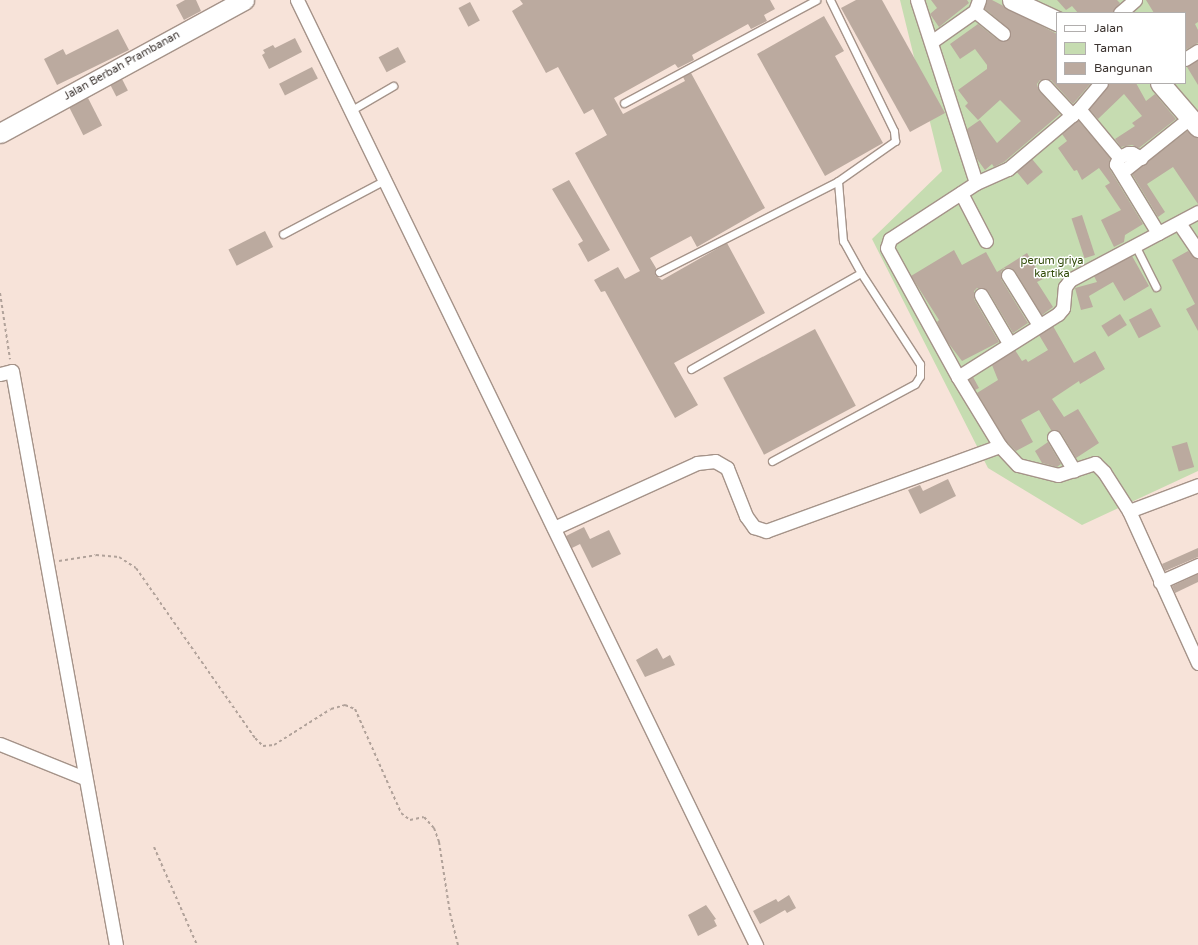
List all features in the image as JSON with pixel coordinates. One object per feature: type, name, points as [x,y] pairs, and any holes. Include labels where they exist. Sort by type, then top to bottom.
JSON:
[{"type":"street","name":"Jalan Berbah Prambanan","points":[[0,133],[244,0]]},
{"type":"street","points":[[297,0],[383,182],[554,528],[756,945]]},
{"type":"street","points":[[917,0],[976,183]]},
{"type":"street","points":[[1012,0],[1056,21]]},
{"type":"street","points":[[1121,12],[1135,0]]},
{"type":"street","points":[[931,42],[977,6],[1003,34]]},
{"type":"street","points":[[1186,58],[1198,51]]},
{"type":"street","points":[[1100,84],[1075,112],[1008,169],[976,183],[904,229],[886,243],[888,252],[958,377],[1000,446],[1018,465],[1058,475],[1091,464],[1098,465],[1129,511],[1198,663]]},
{"type":"street","points":[[1122,172],[1141,158],[1154,144],[1194,122],[1161,84]]},
{"type":"street","points":[[1044,86],[1075,112],[1119,157]]},
{"type":"street","points":[[1141,158],[1132,153],[1119,157],[1116,164],[1158,233]]},
{"type":"street","points":[[961,194],[986,241]]},
{"type":"street","points":[[958,377],[1058,314],[1063,308],[1066,287],[1070,280],[1198,212]]},
{"type":"street","points":[[1179,223],[1198,251]]},
{"type":"street","points":[[1008,276],[1039,325]]},
{"type":"street","points":[[981,295],[1010,343]]},
{"type":"street","points":[[6,373],[47,564],[84,778],[116,945]]},
{"type":"street","points":[[1054,437],[1074,470]]},
{"type":"street","points":[[554,528],[697,463],[715,461],[727,468],[746,516],[754,527],[766,531],[1000,446]]},
{"type":"street","points":[[1129,511],[1198,485]]},
{"type":"street","points":[[1160,582],[1198,565]]},
{"type":"street","points":[[0,744],[84,778]]},
{"type":"lane","points":[[624,103],[816,0]]},
{"type":"lane","points":[[659,272],[838,181],[891,145],[896,136],[830,0]]},
{"type":"lane","points":[[350,111],[393,86]]},
{"type":"lane","points":[[772,461],[915,384],[920,376],[920,364],[860,273],[843,241],[838,181]]},
{"type":"lane","points":[[283,234],[383,182]]},
{"type":"lane","points":[[1135,245],[1156,287]]},
{"type":"lane","points":[[692,370],[860,273]]},
{"type":"path","points":[[0,293],[6,373]]},
{"type":"path","points":[[47,564],[96,554],[119,557],[136,568],[254,738],[263,746],[274,746],[331,709],[346,705],[355,709],[401,813],[410,820],[424,817],[434,828],[439,842],[450,913],[458,945]]},
{"type":"path","points":[[154,847],[197,945]]},
{"type":"green space","name":"perum griya kartika","points":[[900,0],[1198,0],[1198,471],[1082,525],[988,468],[872,239],[942,171]]},
{"type":"building","points":[[185,0],[196,0],[201,11],[184,20],[176,5]]},
{"type":"building","points":[[520,0],[770,0],[775,9],[764,15],[767,21],[751,29],[748,24],[692,55],[694,60],[678,68],[675,64],[614,98],[623,114],[685,81],[683,77],[691,73],[765,208],[697,247],[691,236],[650,258],[656,268],[655,275],[662,280],[727,243],[765,313],[674,363],[698,405],[675,418],[605,291],[601,292],[594,280],[618,267],[625,279],[640,271],[575,153],[607,135],[593,109],[584,114],[558,67],[546,73],[512,11],[523,4]]},
{"type":"building","points":[[856,0],[882,0],[945,113],[910,132],[841,8]]},
{"type":"building","points":[[931,0],[967,0],[969,3],[939,27],[930,14],[937,8]]},
{"type":"building","points":[[987,0],[992,0],[1056,33],[1056,84],[1090,84],[1073,104],[1051,80],[1040,80],[1037,84],[1039,91],[1060,114],[1004,162],[994,167],[992,164],[985,170],[977,159],[967,129],[980,120],[997,143],[1021,121],[1000,100],[978,120],[965,106],[968,103],[958,90],[987,69],[987,65],[975,49],[960,59],[950,44],[978,24],[998,40],[1009,39],[1011,35],[1008,28],[984,8]]},
{"type":"building","points":[[1057,0],[1117,0],[1120,3],[1113,12],[1077,12],[1072,6],[1066,10]]},
{"type":"building","points":[[1146,0],[1198,0],[1198,22],[1195,24],[1198,30],[1198,43],[1186,49],[1186,12],[1153,12]]},
{"type":"building","points":[[470,2],[480,21],[468,27],[459,8]]},
{"type":"building","points":[[824,16],[844,51],[835,56],[883,143],[825,176],[757,54]]},
{"type":"building","points":[[118,29],[129,50],[57,85],[44,59],[63,49],[66,55]]},
{"type":"building","points":[[295,38],[302,52],[269,69],[262,55],[265,53],[263,50],[273,45],[275,48]]},
{"type":"building","points":[[398,47],[406,62],[387,72],[379,57]]},
{"type":"building","points":[[1198,60],[1198,85],[1187,67]]},
{"type":"building","points":[[312,67],[318,79],[285,95],[279,84]]},
{"type":"building","points":[[122,79],[128,91],[116,96],[110,85]]},
{"type":"building","points":[[1108,84],[1137,84],[1146,101],[1155,94],[1176,119],[1139,148],[1132,145],[1121,147],[1115,139],[1135,126],[1132,123],[1142,116],[1124,94],[1098,119],[1089,109]]},
{"type":"building","points":[[88,98],[102,126],[83,135],[69,108]]},
{"type":"building","points":[[1078,120],[1110,158],[1109,168],[1143,224],[1125,235],[1124,242],[1114,247],[1101,220],[1121,210],[1105,186],[1110,183],[1099,168],[1082,180],[1077,170],[1074,171],[1058,148],[1067,141],[1062,134]]},
{"type":"building","points":[[1187,131],[1198,138],[1198,204],[1173,167],[1147,184],[1165,212],[1158,217],[1132,174]]},
{"type":"building","points":[[1032,159],[1043,172],[1028,185],[1017,172]]},
{"type":"building","points":[[569,180],[610,250],[588,262],[578,244],[583,241],[552,189]]},
{"type":"building","points":[[1082,215],[1095,255],[1085,258],[1072,218]]},
{"type":"building","points":[[265,231],[273,247],[237,266],[228,250]]},
{"type":"building","points":[[954,250],[962,265],[986,252],[997,272],[1027,253],[1043,279],[1037,282],[1053,307],[1042,315],[1015,271],[1011,268],[1004,268],[1001,272],[1001,279],[1028,323],[1013,333],[988,291],[977,288],[974,291],[974,299],[999,342],[962,361],[946,340],[937,322],[939,320],[911,276]]},
{"type":"building","points":[[1188,251],[1198,259],[1198,331],[1186,309],[1195,304],[1172,260]]},
{"type":"building","points":[[1132,256],[1149,286],[1124,301],[1113,282],[1089,296],[1093,307],[1081,310],[1075,288],[1097,282],[1094,276]]},
{"type":"building","points":[[1151,308],[1161,327],[1139,338],[1129,320]]},
{"type":"building","points":[[1120,314],[1127,325],[1108,337],[1101,326]]},
{"type":"building","points":[[1053,326],[1074,363],[1095,351],[1105,369],[1080,384],[1079,381],[1052,399],[1064,417],[1078,409],[1099,443],[1076,458],[1061,433],[1051,430],[1039,410],[1021,420],[1033,442],[1016,451],[1006,441],[977,393],[998,380],[992,365],[1015,350],[1022,361],[1026,359],[1028,362],[1048,350],[1039,335]]},
{"type":"building","points":[[815,329],[856,406],[764,455],[723,378]]},
{"type":"building","points":[[973,377],[979,388],[975,390],[969,380]]},
{"type":"building","points":[[1048,442],[1061,464],[1057,467],[1042,463],[1035,451]]},
{"type":"building","points":[[1187,442],[1194,467],[1179,471],[1172,446]]},
{"type":"building","points":[[948,479],[956,496],[920,514],[908,490],[920,485],[923,491]]},
{"type":"building","points":[[584,527],[590,539],[609,530],[621,554],[592,568],[580,544],[572,548],[566,536]]},
{"type":"building","points":[[1198,548],[1198,557],[1165,571],[1162,564]]},
{"type":"building","points":[[1198,574],[1198,582],[1175,593],[1172,586]]},
{"type":"building","points":[[657,648],[663,659],[670,655],[675,665],[645,677],[636,660]]},
{"type":"building","points":[[789,895],[796,908],[787,913],[785,910],[760,924],[753,911],[776,899],[778,902]]},
{"type":"building","points":[[706,905],[716,919],[714,920],[717,926],[698,936],[688,915]]}]
